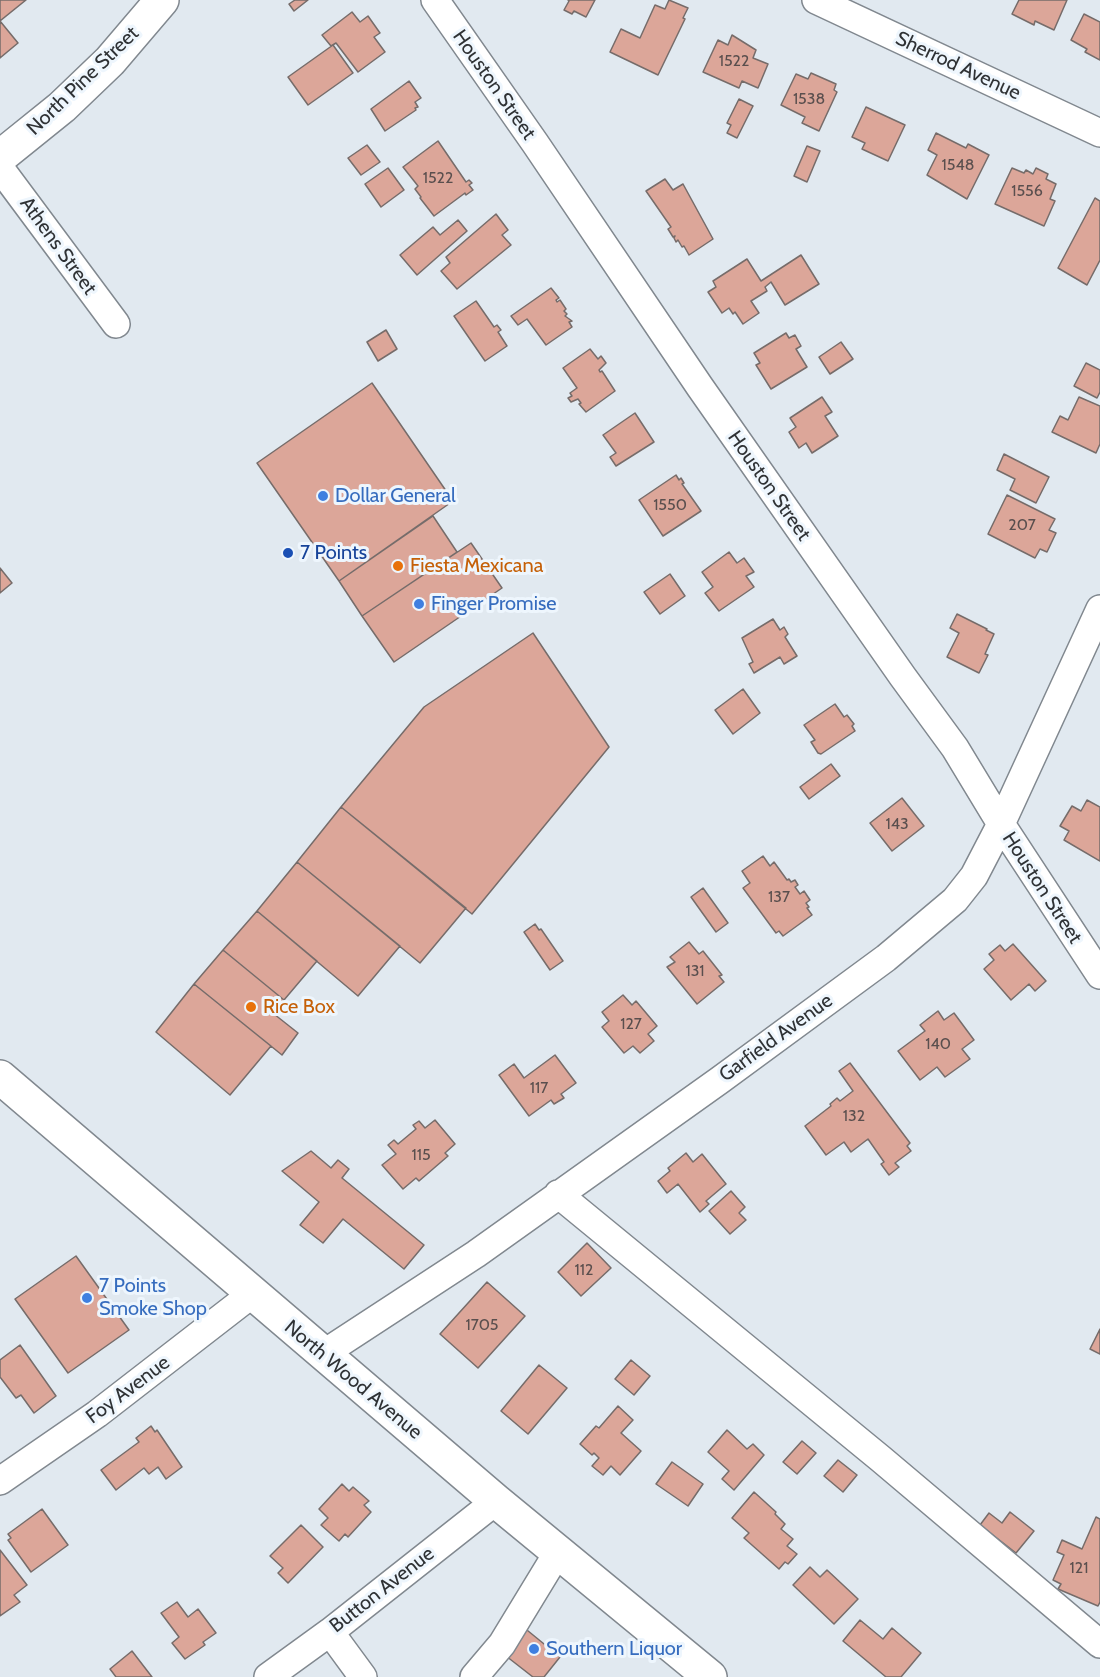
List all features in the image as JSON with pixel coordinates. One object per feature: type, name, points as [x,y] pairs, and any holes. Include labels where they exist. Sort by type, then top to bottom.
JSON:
[{"type":"main road","name":"North Pine Street","points":[[0,157],[62,107],[110,61],[162,0]]},
{"type":"main road","name":"North Wood Avenue","points":[[0,1077],[495,1501],[710,1677]]},
{"type":"street","name":"Houston Street","points":[[435,0],[535,143],[699,387],[903,677],[956,748],[1001,824],[1100,975]]},
{"type":"street","name":"Sherrod Avenue","points":[[816,0],[1100,133]]},
{"type":"street","name":"Athens Street","points":[[0,168],[116,324]]},
{"type":"street","name":"Garfield Avenue","points":[[323,1354],[476,1254],[720,1080],[886,958],[955,900],[974,876],[1001,824],[1100,609]]},
{"type":"street","points":[[558,1194],[881,1459],[1100,1644]]},
{"type":"street","name":"Foy Avenue","points":[[0,1481],[97,1414],[252,1294]]},
{"type":"street","name":"Button Avenue","points":[[268,1677],[330,1632],[495,1501]]},
{"type":"street","points":[[474,1677],[502,1644],[558,1552]]},
{"type":"street","points":[[330,1632],[363,1677]]},
{"type":"building","points":[[0,0],[26,0],[0,21]]},
{"type":"building","points":[[295,0],[308,0],[294,11],[289,4]]},
{"type":"building","points":[[568,0],[595,0],[586,17],[574,11],[572,14],[564,10]]},
{"type":"building","points":[[669,0],[688,8],[658,75],[610,52],[621,29],[640,38],[655,5],[665,9]]},
{"type":"building","points":[[1019,0],[1067,0],[1054,30],[1035,21],[1034,25],[1012,14]]},
{"type":"building","points":[[352,12],[360,22],[368,16],[380,33],[374,37],[385,52],[358,72],[336,43],[331,46],[322,35]]},
{"type":"building","points":[[1084,14],[1100,22],[1100,60],[1085,52],[1087,49],[1071,40]]},
{"type":"building","points":[[0,21],[18,43],[0,58]]},
{"type":"building","points":[[732,35],[756,50],[753,58],[768,64],[758,88],[742,81],[739,88],[703,72],[718,40],[728,45]]},
{"type":"building","points":[[333,45],[353,73],[308,105],[288,77]]},
{"type":"building","points":[[811,73],[836,84],[834,90],[837,92],[819,131],[802,123],[805,117],[781,105],[796,74],[808,79]]},
{"type":"building","points":[[409,81],[421,98],[415,102],[418,107],[385,131],[371,109]]},
{"type":"building","points":[[739,99],[753,106],[737,138],[727,133],[731,125],[727,123]]},
{"type":"building","points":[[866,107],[905,125],[888,161],[862,149],[865,143],[852,137]]},
{"type":"building","points":[[936,133],[966,148],[968,144],[989,155],[967,199],[927,175],[937,155],[928,150]]},
{"type":"building","points":[[438,141],[466,182],[469,180],[472,183],[469,185],[473,190],[466,195],[465,193],[434,216],[415,189],[418,186],[403,167]]},
{"type":"building","points":[[367,145],[380,162],[361,175],[348,158]]},
{"type":"building","points":[[807,146],[820,151],[807,182],[794,176]]},
{"type":"building","points":[[388,168],[404,190],[381,207],[365,184]]},
{"type":"building","points":[[1012,168],[1024,173],[1026,170],[1033,174],[1036,168],[1048,174],[1046,179],[1056,184],[1050,199],[1055,201],[1044,226],[995,204]]},
{"type":"building","points":[[665,179],[673,190],[683,184],[713,239],[689,255],[678,240],[676,242],[675,236],[673,237],[668,229],[671,227],[646,191]]},
{"type":"building","points":[[1095,198],[1100,201],[1100,260],[1087,285],[1058,268]]},
{"type":"building","points":[[496,214],[508,230],[502,235],[511,245],[457,289],[441,271],[450,263],[446,257]]},
{"type":"building","points":[[458,220],[467,231],[417,275],[400,255],[433,227],[440,235]]},
{"type":"building","points":[[801,255],[819,284],[785,305],[771,282],[765,287],[767,291],[751,301],[759,313],[743,324],[735,312],[733,314],[729,308],[722,313],[708,292],[716,287],[713,281],[747,259],[761,281]]},
{"type":"building","points":[[551,288],[559,298],[557,302],[560,300],[566,309],[565,316],[572,321],[569,322],[572,327],[546,345],[527,319],[518,325],[511,316]]},
{"type":"building","points":[[476,301],[494,327],[497,325],[501,330],[498,332],[507,346],[485,361],[454,316]]},
{"type":"building","points":[[386,330],[397,349],[378,361],[367,342]]},
{"type":"building","points":[[786,333],[789,338],[795,335],[801,346],[796,349],[807,367],[771,389],[756,365],[760,363],[754,353]]},
{"type":"building","points":[[841,342],[853,359],[830,374],[819,357]]},
{"type":"building","points":[[590,349],[598,359],[601,356],[606,363],[599,370],[615,391],[586,412],[578,399],[571,402],[568,398],[572,396],[570,393],[577,388],[563,368]]},
{"type":"building","points":[[1086,363],[1100,370],[1100,392],[1097,398],[1074,386]]},
{"type":"building","points":[[372,383],[453,501],[339,581],[257,463]]},
{"type":"building","points":[[822,397],[832,412],[825,416],[838,436],[812,453],[806,443],[799,448],[789,432],[796,427],[790,418]]},
{"type":"building","points":[[1079,397],[1100,406],[1100,444],[1096,453],[1052,432],[1060,416],[1068,420]]},
{"type":"building","points":[[635,413],[654,442],[616,466],[610,457],[616,453],[603,435]]},
{"type":"building","points":[[1004,454],[1049,477],[1036,503],[1010,490],[1015,479],[997,470]]},
{"type":"building","points":[[676,475],[679,480],[681,478],[684,483],[682,484],[701,511],[663,536],[639,500]]},
{"type":"building","points":[[1007,495],[1055,519],[1049,530],[1056,533],[1047,552],[1040,549],[1035,558],[988,534]]},
{"type":"building","name":"Fiesta Mexicana","points":[[433,516],[457,552],[362,616],[339,581]]},
{"type":"building","points":[[471,543],[502,588],[394,662],[362,616]]},
{"type":"building","points":[[729,552],[737,563],[744,558],[754,572],[746,576],[754,587],[719,611],[705,593],[713,587],[702,572]]},
{"type":"building","points":[[0,568],[12,583],[0,593]]},
{"type":"building","points":[[670,574],[685,596],[660,614],[644,592]]},
{"type":"building","points":[[957,614],[994,634],[985,654],[988,655],[979,673],[947,657],[959,633],[950,628]]},
{"type":"building","points":[[773,619],[780,630],[784,627],[788,634],[785,637],[797,656],[784,664],[780,657],[754,673],[749,664],[753,662],[742,638]]},
{"type":"building","points":[[533,633],[609,747],[472,914],[341,807],[424,707]]},
{"type":"building","points":[[743,689],[760,713],[733,734],[715,710]]},
{"type":"building","points":[[835,704],[844,717],[847,715],[854,724],[852,726],[855,731],[821,754],[811,742],[815,740],[804,725]]},
{"type":"building","points":[[831,764],[840,776],[809,799],[800,787]]},
{"type":"building","points":[[902,798],[924,826],[892,851],[870,823]]},
{"type":"building","points":[[1087,800],[1100,807],[1100,861],[1064,840],[1069,831],[1060,826],[1072,806],[1081,811]]},
{"type":"building","points":[[341,807],[466,908],[420,963],[297,862]]},
{"type":"building","points":[[763,856],[770,866],[774,862],[787,880],[791,882],[795,880],[798,885],[795,887],[800,894],[804,891],[810,900],[806,903],[812,915],[783,936],[779,931],[776,933],[743,888],[750,883],[742,871]]},
{"type":"building","points":[[297,862],[400,946],[358,996],[257,911]]},
{"type":"building","points":[[703,888],[728,923],[716,932],[691,897]]},
{"type":"building","points":[[257,911],[317,961],[284,1000],[223,950]]},
{"type":"building","points":[[535,924],[563,961],[550,970],[524,932]]},
{"type":"building","points":[[689,942],[699,954],[703,951],[722,975],[719,976],[724,982],[697,1004],[667,967],[675,962],[670,957]]},
{"type":"building","points":[[1013,944],[1046,981],[1035,991],[1029,984],[1011,1000],[984,969],[994,960],[989,954],[1000,945],[1005,951]]},
{"type":"building","name":"Rice Box","points":[[223,950],[284,1000],[274,1014],[298,1033],[282,1055],[194,984]]},
{"type":"building","points":[[194,984],[271,1046],[230,1095],[156,1032]]},
{"type":"building","points":[[623,995],[632,1005],[636,1001],[657,1026],[648,1034],[654,1041],[640,1053],[633,1046],[624,1053],[602,1027],[609,1021],[602,1012]]},
{"type":"building","points":[[938,1011],[944,1020],[954,1013],[974,1040],[962,1049],[970,1059],[945,1077],[937,1067],[920,1080],[898,1051],[925,1031],[920,1025]]},
{"type":"building","points":[[555,1055],[576,1083],[561,1094],[564,1098],[554,1104],[551,1100],[529,1116],[499,1075],[514,1064],[524,1078]]},
{"type":"building","points":[[850,1063],[910,1143],[907,1146],[911,1151],[895,1163],[899,1167],[889,1175],[881,1164],[884,1162],[868,1139],[851,1152],[844,1142],[826,1155],[805,1126],[831,1106],[830,1104],[837,1098],[840,1101],[853,1091],[839,1071]]},
{"type":"building","points":[[435,1120],[455,1144],[445,1153],[448,1156],[419,1181],[416,1178],[403,1189],[382,1165],[396,1154],[388,1145],[394,1140],[398,1144],[416,1129],[413,1125],[419,1121],[425,1128]]},
{"type":"building","points":[[311,1151],[331,1168],[338,1160],[349,1169],[342,1178],[424,1245],[404,1269],[343,1219],[323,1243],[300,1225],[319,1202],[282,1171]]},
{"type":"building","points":[[686,1153],[693,1162],[702,1154],[726,1184],[706,1201],[709,1204],[700,1212],[678,1184],[667,1193],[658,1181],[670,1171],[668,1168]]},
{"type":"building","points":[[731,1191],[745,1207],[739,1213],[746,1220],[730,1234],[709,1211]]},
{"type":"building","points":[[587,1243],[611,1268],[581,1296],[558,1272]]},
{"type":"building","points":[[76,1256],[129,1330],[68,1373],[15,1299]]},
{"type":"building","points":[[487,1282],[525,1316],[478,1368],[440,1334]]},
{"type":"building","points":[[1100,1329],[1100,1354],[1090,1349]]},
{"type":"building","points":[[20,1345],[56,1396],[34,1413],[21,1395],[16,1398],[0,1377],[0,1360]]},
{"type":"building","points":[[631,1360],[650,1376],[634,1395],[615,1379]]},
{"type":"building","points":[[539,1365],[567,1388],[528,1434],[501,1411]]},
{"type":"building","points":[[618,1406],[633,1420],[621,1433],[641,1451],[620,1475],[611,1466],[603,1475],[592,1466],[599,1458],[580,1444],[596,1426],[599,1428]]},
{"type":"building","points":[[151,1426],[155,1432],[157,1430],[182,1467],[166,1479],[158,1467],[149,1474],[144,1468],[116,1490],[101,1470],[139,1442],[136,1438]]},
{"type":"building","points":[[727,1430],[747,1449],[753,1444],[764,1455],[734,1490],[722,1479],[729,1471],[708,1452]]},
{"type":"building","points":[[802,1441],[816,1453],[797,1474],[783,1462]]},
{"type":"building","points":[[838,1460],[857,1475],[843,1492],[824,1476]]},
{"type":"building","points":[[672,1462],[703,1484],[688,1506],[656,1484]]},
{"type":"building","points":[[342,1484],[349,1491],[353,1487],[369,1501],[364,1505],[371,1512],[348,1537],[345,1534],[339,1541],[321,1525],[328,1518],[319,1509]]},
{"type":"building","points":[[754,1492],[776,1512],[775,1514],[785,1524],[781,1529],[793,1539],[787,1546],[797,1554],[788,1564],[785,1562],[779,1569],[744,1538],[749,1533],[732,1518]]},
{"type":"building","points":[[42,1509],[68,1545],[31,1572],[8,1540],[11,1538],[8,1534]]},
{"type":"building","points":[[1010,1512],[1034,1531],[1016,1553],[980,1525],[989,1513],[1002,1523]]},
{"type":"building","points":[[1096,1517],[1100,1519],[1100,1602],[1098,1606],[1058,1589],[1061,1584],[1053,1580],[1064,1555],[1057,1552],[1062,1540],[1082,1549]]},
{"type":"building","points":[[301,1525],[323,1547],[288,1583],[278,1573],[283,1568],[270,1556]]},
{"type":"building","points":[[0,1550],[27,1585],[14,1595],[20,1602],[0,1616]]},
{"type":"building","points":[[810,1567],[820,1577],[827,1570],[858,1599],[834,1624],[793,1585]]},
{"type":"building","points":[[177,1602],[188,1617],[198,1609],[216,1633],[203,1642],[205,1645],[185,1659],[172,1643],[179,1637],[161,1613]]},
{"type":"building","points":[[860,1620],[883,1639],[892,1628],[921,1653],[901,1677],[886,1677],[843,1641]]},
{"type":"building","points":[[522,1626],[560,1657],[544,1677],[533,1677],[506,1656]]},
{"type":"building","points":[[132,1651],[152,1677],[116,1677],[110,1669]]},
{"type":"place","name":"Dollar General","points":[[323,496]]},
{"type":"place","name":"7 Points","points":[[288,553]]},
{"type":"place","name":"Fiesta Mexicana","points":[[398,566]]},
{"type":"place","name":"Finger Promise","points":[[419,604]]},
{"type":"place","name":"Rice Box","points":[[251,1007]]},
{"type":"place","name":"7 Points Smoke Shop","points":[[87,1298]]},
{"type":"place","name":"Southern Liquor","points":[[534,1649]]}]
